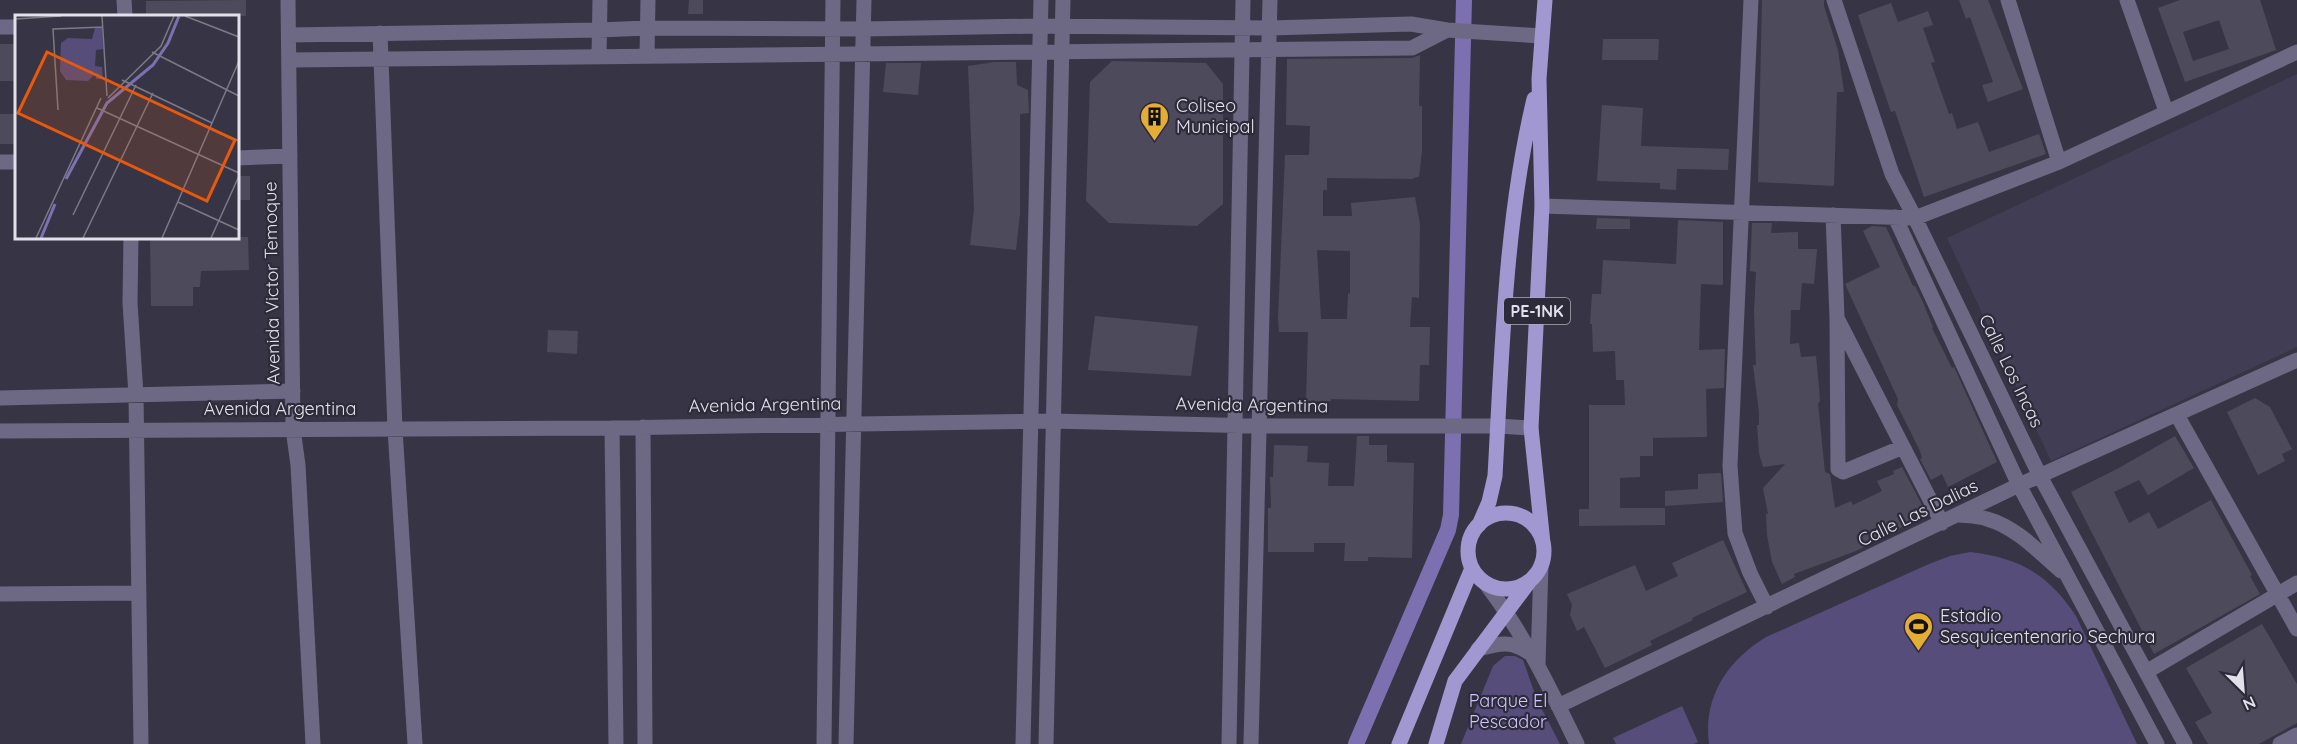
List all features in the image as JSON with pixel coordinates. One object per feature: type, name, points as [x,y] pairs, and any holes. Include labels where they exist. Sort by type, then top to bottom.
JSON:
[{"type":"main road","name":"PE-1NK","points":[[1541,565],[1544,555],[1532,428],[1542,206],[1539,79],[1545,0]]},
{"type":"main road","name":"PE-1NK","points":[[1399,744],[1472,568],[1468,557],[1468,545],[1489,502],[1496,476],[1508,273],[1525,137],[1539,79]]},
{"type":"main road","points":[[1479,525],[1499,514],[1511,514],[1530,521],[1543,543]]},
{"type":"main road","points":[[1436,744],[1455,681],[1541,565]]},
{"type":"main road","points":[[1472,568],[1486,584],[1498,588],[1510,589],[1521,586],[1531,579]]},
{"type":"street","points":[[124,0],[125,15]]},
{"type":"street","name":"Avenida Victor Temoque","points":[[288,0],[294,429],[298,465],[313,744]]},
{"type":"street","points":[[599,56],[600,0]]},
{"type":"street","points":[[647,56],[648,0]]},
{"type":"street","points":[[824,744],[833,0]]},
{"type":"street","points":[[846,744],[864,0]]},
{"type":"street","points":[[1023,744],[1041,0]]},
{"type":"street","points":[[1046,744],[1063,0]]},
{"type":"street","points":[[1229,744],[1243,0]]},
{"type":"street","points":[[1251,744],[1270,0]]},
{"type":"street","points":[[1751,0],[1730,466],[1735,533],[1750,573],[1767,607]]},
{"type":"street","name":"Calle Los Incas","points":[[1834,0],[1892,174],[2040,476],[2185,744]]},
{"type":"street","points":[[2008,0],[2060,162]]},
{"type":"street","points":[[2129,1],[2166,111]]},
{"type":"street","points":[[289,35],[647,28],[863,29],[1040,26],[1269,28],[1411,24],[1447,30],[1542,36]]},
{"type":"street","points":[[289,60],[599,56],[863,56],[1412,48],[1447,30]]},
{"type":"street","points":[[380,33],[395,429],[415,744]]},
{"type":"street","points":[[1542,206],[1915,218],[2060,162],[2297,52]]},
{"type":"street","points":[[238,158],[290,156]]},
{"type":"street","points":[[1833,215],[1837,317],[1838,469],[1844,472],[1904,447]]},
{"type":"street","points":[[1894,217],[2019,485],[2157,744]]},
{"type":"street","points":[[131,238],[130,303],[136,395],[137,593],[141,744]]},
{"type":"street","points":[[1837,317],[1942,523]]},
{"type":"street","name":"Calle Las Dalias","points":[[1558,705],[2019,485],[2297,360]]},
{"type":"street","name":"Avenida Argentina","points":[[0,398],[293,391]]},
{"type":"street","points":[[2176,416],[2297,629]]},
{"type":"street","name":"Avenida Argentina","points":[[0,431],[643,428],[1032,421],[1259,426],[1532,428]]},
{"type":"street","points":[[612,428],[616,744]]},
{"type":"street","points":[[643,428],[645,744]]},
{"type":"street","points":[[1959,515],[1987,519],[2009,528],[2068,577]]},
{"type":"street","points":[[1535,659],[1541,565]]},
{"type":"street","points":[[2146,672],[2297,583]]},
{"type":"street","points":[[1486,584],[1507,611],[1535,659],[1576,744]]},
{"type":"street","points":[[0,594],[137,593]]},
{"type":"street","points":[[1478,650],[1509,644],[1517,645],[1535,659]]},
{"type":"street","points":[[2280,744],[2297,735]]},
{"type":"shaded area","points":[[2297,74],[2297,347],[2051,461],[1947,238]]},
{"type":"green space","name":"Estadio Sesquicentenario Sechura","points":[[1970,552],[2018,564],[2031,570],[2055,589],[2076,616],[2137,744],[1709,744],[1708,727],[1714,696],[1729,669],[1752,647],[1766,637],[1929,564]]},
{"type":"green space","name":"Parque El Pescador","points":[[1505,656],[1515,656],[1523,660],[1537,700],[1560,744],[1461,744],[1493,666]]},
{"type":"green space","points":[[1682,706],[1698,742],[1694,744],[1616,744],[1613,738]]},
{"type":"building","points":[[246,0],[246,16],[146,15],[146,1]]},
{"type":"building","points":[[689,0],[703,0],[703,14],[688,14]]},
{"type":"building","points":[[1762,0],[1824,0],[1838,50],[1844,92],[1837,92],[1834,186],[1758,182]]},
{"type":"building","points":[[1959,0],[1988,0],[2023,89],[1988,102],[1982,85],[1993,82],[1970,17],[1966,19]]},
{"type":"building","points":[[2180,0],[2260,0],[2276,50],[2185,82],[2158,8]],"holes":[[[2219,20],[2229,49],[2193,61],[2183,32]]]},
{"type":"building","points":[[1891,3],[1898,22],[1928,11],[1933,25],[1923,28],[1935,62],[1931,63],[1949,114],[1952,113],[1957,129],[1978,122],[1989,152],[2039,134],[2046,154],[1924,197],[1895,111],[1891,112],[1858,15]]},
{"type":"building","points":[[1603,39],[1659,39],[1658,60],[1602,60]]},
{"type":"building","points":[[0,44],[15,44],[15,81],[0,81]]},
{"type":"building","points":[[1420,55],[1419,106],[1422,106],[1422,151],[1419,177],[1414,179],[1327,178],[1327,190],[1323,190],[1323,216],[1352,216],[1351,203],[1415,197],[1420,224],[1419,298],[1412,297],[1410,327],[1430,327],[1429,365],[1420,365],[1419,401],[1331,399],[1331,401],[1306,401],[1308,332],[1279,332],[1278,319],[1285,155],[1309,155],[1310,126],[1286,125],[1287,59],[1412,58]],"holes":[[[1317,250],[1350,251],[1350,294],[1348,293],[1347,319],[1321,319]]]},
{"type":"building","name":"Coliseo Municipal","points":[[1112,61],[1206,63],[1223,84],[1223,204],[1197,226],[1109,223],[1086,201],[1090,82]]},
{"type":"building","points":[[994,62],[1016,62],[1017,85],[1028,90],[1029,113],[1020,114],[1020,213],[1016,250],[970,245],[974,209],[968,66]]},
{"type":"building","points":[[886,63],[921,63],[918,95],[883,92]]},
{"type":"building","points":[[1602,105],[1643,108],[1641,146],[1729,149],[1728,170],[1677,169],[1676,190],[1660,189],[1660,183],[1597,181]]},
{"type":"building","points":[[0,114],[15,114],[15,144],[0,144]]},
{"type":"building","points":[[238,176],[250,176],[250,200],[238,200]]},
{"type":"building","points":[[1597,218],[1630,219],[1630,229],[1596,229]]},
{"type":"building","points":[[1678,220],[1723,222],[1723,285],[1701,284],[1699,350],[1725,349],[1724,388],[1706,389],[1707,437],[1653,438],[1653,456],[1640,456],[1640,477],[1620,478],[1620,508],[1665,508],[1665,525],[1579,526],[1579,509],[1589,509],[1589,405],[1625,405],[1624,380],[1616,380],[1615,351],[1593,352],[1592,324],[1590,324],[1592,294],[1601,294],[1603,260],[1676,264]]},
{"type":"building","points":[[1752,223],[1772,223],[1771,233],[1798,232],[1798,249],[1817,249],[1814,284],[1802,283],[1800,310],[1791,310],[1790,344],[1799,343],[1801,357],[1816,356],[1825,472],[1830,474],[1835,508],[1851,501],[1853,505],[1882,491],[1877,481],[1894,474],[1893,471],[1902,467],[1922,505],[1908,524],[1856,551],[1794,574],[1795,577],[1782,584],[1772,562],[1767,535],[1766,514],[1768,514],[1763,488],[1785,464],[1763,467],[1759,453],[1757,425],[1759,425],[1759,413],[1753,365],[1756,365],[1754,312],[1756,272],[1750,271]]},
{"type":"building","points":[[1872,226],[1886,227],[1997,462],[1948,487],[1942,474],[1931,480],[1920,459],[1922,458],[1920,451],[1897,405],[1898,399],[1845,284],[1880,267],[1863,231]]},
{"type":"building","points":[[248,237],[249,270],[201,271],[200,287],[193,287],[193,306],[151,306],[150,238]]},
{"type":"building","points":[[1095,316],[1198,326],[1191,376],[1088,370]]},
{"type":"building","points":[[548,330],[578,331],[577,354],[547,352]]},
{"type":"building","points":[[2255,398],[2270,407],[2292,449],[2282,454],[2285,461],[2258,475],[2227,412]]},
{"type":"building","points":[[1357,436],[1369,436],[1369,445],[1387,445],[1387,462],[1414,463],[1412,558],[1368,557],[1368,561],[1344,561],[1345,543],[1314,543],[1314,552],[1268,552],[1268,508],[1271,508],[1270,477],[1273,477],[1274,445],[1308,446],[1307,462],[1329,463],[1328,486],[1354,486]]},
{"type":"building","points":[[2175,436],[2194,468],[2148,495],[2139,480],[2114,492],[2129,523],[2149,512],[2158,529],[2211,500],[2260,594],[2154,654],[2071,492]]},
{"type":"building","points":[[1721,473],[1723,502],[1665,506],[1665,491],[1698,489],[1698,474]]},
{"type":"building","points":[[1723,540],[1747,592],[1692,618],[1693,620],[1650,641],[1652,645],[1605,668],[1584,627],[1577,631],[1570,615],[1572,605],[1567,594],[1635,565],[1646,591],[1678,576],[1672,563]]},
{"type":"building","points":[[2262,624],[2297,684],[2297,723],[2259,744],[2208,744],[2195,722],[2212,713],[2186,668]]},
{"type":"waterway","points":[[1356,744],[1448,530],[1451,515],[1464,0]]},
{"type":"place","name":"Coliseo Municipal","points":[[1155,142]]},
{"type":"place","name":"Estadio Sesquicentenario Sechura","points":[[1919,652]]}]
